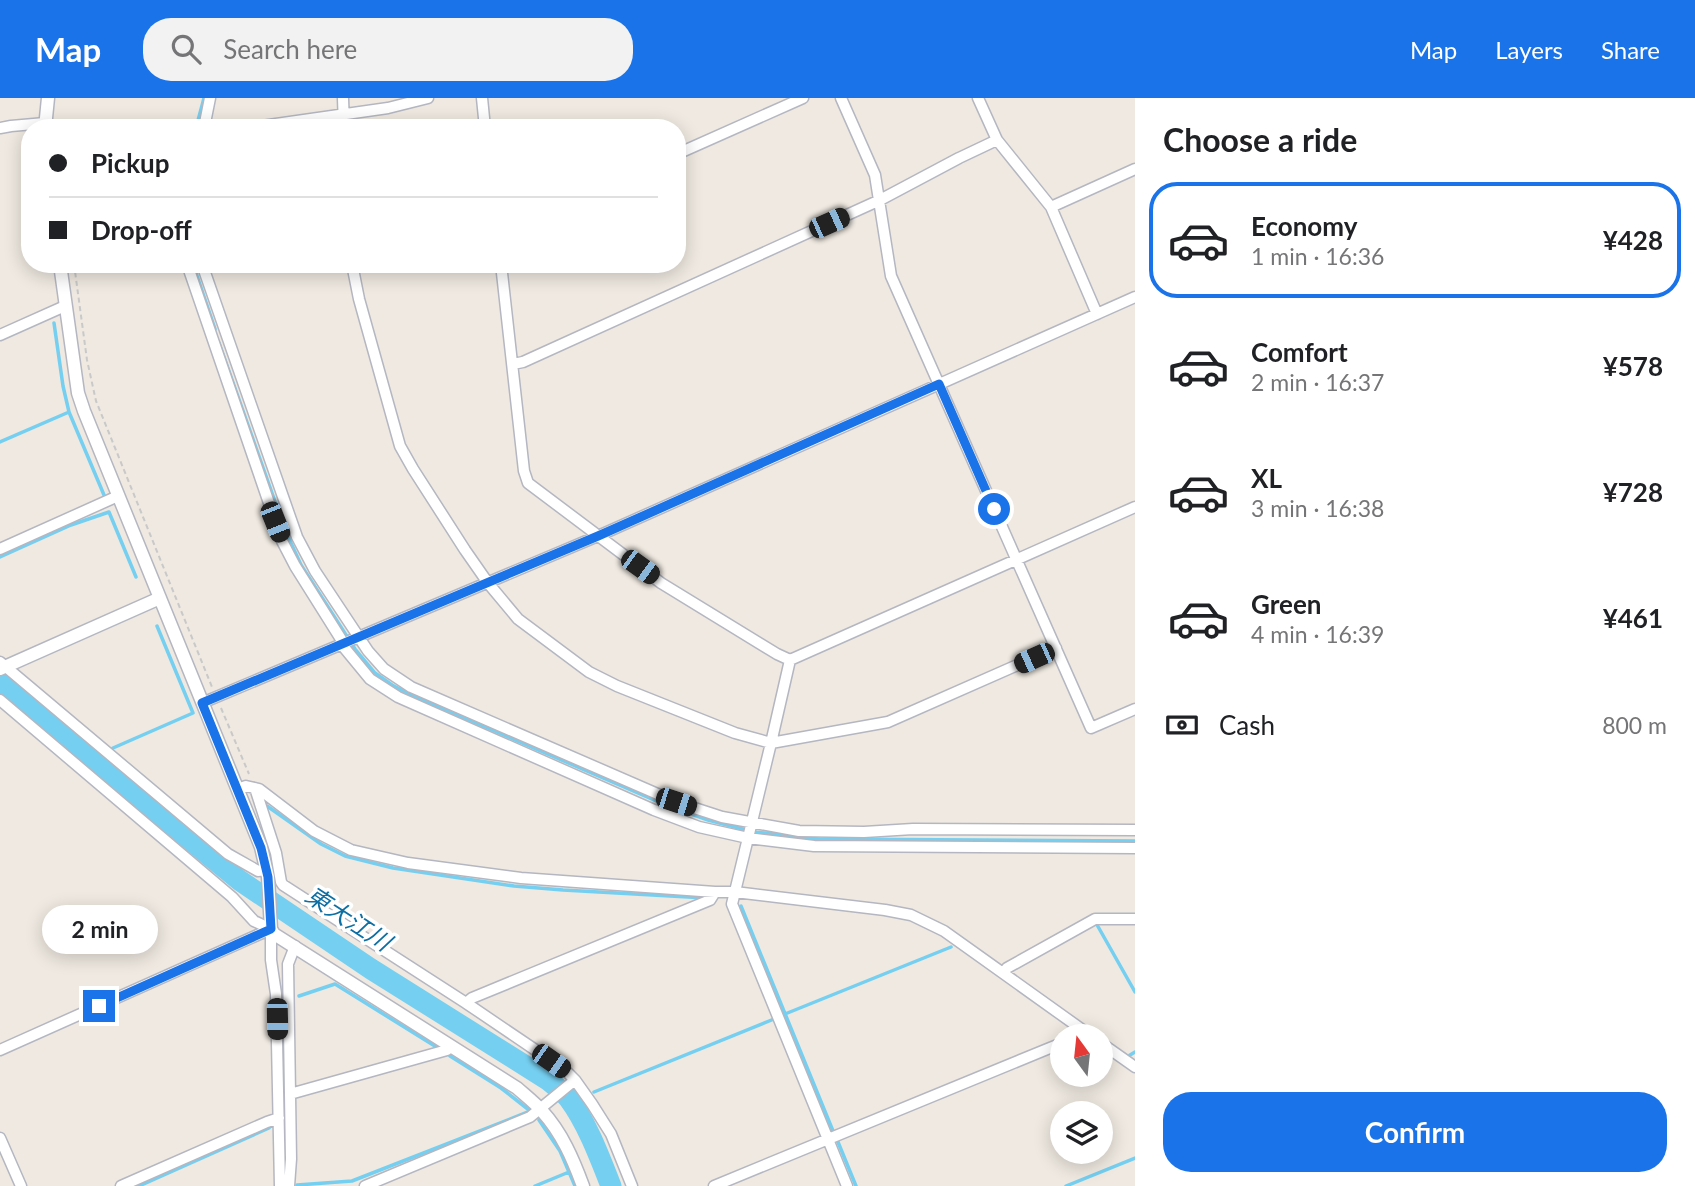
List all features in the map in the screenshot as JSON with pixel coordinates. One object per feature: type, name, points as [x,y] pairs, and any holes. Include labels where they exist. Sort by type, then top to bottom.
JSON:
[{"type":"street","points":[[46,119],[48,98]]},
{"type":"street","points":[[206,119],[210,98]]},
{"type":"street","points":[[343,98],[343,119]]},
{"type":"street","points":[[309,119],[388,108],[428,98]]},
{"type":"street","points":[[481,98],[484,119]]},
{"type":"street","points":[[686,151],[803,98]]},
{"type":"street","points":[[841,98],[875,175],[891,276],[1091,728],[1135,709]]},
{"type":"street","points":[[978,98],[997,140],[1051,207],[1097,314]]},
{"type":"street","points":[[0,128],[21,126]]},
{"type":"street","points":[[513,364],[523,362],[880,200],[997,140]]},
{"type":"street","points":[[1051,207],[1135,169]]},
{"type":"street","points":[[61,273],[78,393],[261,848],[267,874],[271,960],[276,994],[280,1186]]},
{"type":"street","points":[[190,273],[282,541],[295,566],[349,642],[368,651],[384,669],[411,687],[676,802],[722,817],[750,831],[814,846],[1135,848]]},
{"type":"street","points":[[205,273],[297,537],[370,678],[398,697],[654,810],[699,827],[750,831],[1135,830]]},
{"type":"street","points":[[354,273],[400,446],[412,469],[488,583],[518,619],[589,672],[735,733],[771,743],[888,722],[1056,648]]},
{"type":"street","points":[[502,273],[527,483],[661,583],[790,660],[1135,507]]},
{"type":"street","points":[[202,703],[598,536],[1135,297]]},
{"type":"street","points":[[0,335],[65,306]]},
{"type":"street","points":[[0,549],[118,496]]},
{"type":"street","points":[[160,598],[2,666],[228,855],[267,874]]},
{"type":"street","points":[[790,660],[732,904],[847,1186]]},
{"type":"street","points":[[0,700],[232,897],[254,921],[270,924]]},
{"type":"street","points":[[237,789],[246,786],[259,789],[314,831],[351,850],[408,863],[521,878],[735,892],[885,909],[911,915],[944,931],[1072,1024]]},
{"type":"street","points":[[255,788],[276,853],[281,883],[565,1070],[592,1104],[611,1135],[632,1186]]},
{"type":"street","points":[[466,1003],[472,998],[710,900],[715,892]]},
{"type":"street","points":[[1003,973],[1007,968],[1095,919],[1135,919]]},
{"type":"street","points":[[270,924],[274,934],[544,1107],[571,1155],[583,1186]]},
{"type":"street","points":[[0,1051],[270,924]]},
{"type":"street","points":[[289,1186],[291,1159],[288,964],[295,946]]},
{"type":"street","points":[[290,1094],[447,1050],[451,1046]]},
{"type":"street","points":[[714,1186],[1050,1048]]},
{"type":"street","points":[[1113,1051],[1135,1067]]},
{"type":"street","points":[[365,1186],[530,1117],[573,1082]]},
{"type":"street","points":[[121,1186],[279,1118]]},
{"type":"street","points":[[0,1138],[21,1186]]},
{"type":"path","points":[[75,273],[96,401],[255,788]]},
{"type":"waterway","points":[[198,119],[204,98]]},
{"type":"waterway","points":[[196,273],[215,329]]},
{"type":"waterway","points":[[54,323],[69,412],[104,495]]},
{"type":"waterway","points":[[219,343],[285,530],[301,565],[355,649],[375,673],[392,685],[661,803],[708,820],[754,832],[818,839],[1135,841]]},
{"type":"waterway","points":[[0,442],[69,412]]},
{"type":"waterway","points":[[0,557],[71,525],[109,512],[136,577]]},
{"type":"waterway","points":[[113,748],[193,713],[157,626]]},
{"type":"waterway","name":"東大江川","points":[[0,681],[239,880],[371,969],[559,1089],[582,1119],[611,1186]]},
{"type":"waterway","points":[[267,806],[321,844],[345,856],[393,868],[514,886],[706,898]]},
{"type":"waterway","points":[[741,906],[833,1131]]},
{"type":"waterway","points":[[1096,923],[1135,992]]},
{"type":"waterway","points":[[785,1014],[951,947]]},
{"type":"waterway","points":[[299,996],[335,984],[438,1048]]},
{"type":"waterway","points":[[594,1092],[774,1019]]},
{"type":"waterway","points":[[1130,1055],[1135,1052]]},
{"type":"waterway","points":[[297,1185],[352,1181],[528,1112],[529,1110],[501,1088],[450,1056]]},
{"type":"waterway","points":[[539,1120],[560,1151],[575,1186]]},
{"type":"waterway","points":[[139,1186],[269,1128]]},
{"type":"waterway","points":[[838,1142],[856,1186]]},
{"type":"waterway","points":[[1066,1186],[1135,1158]]},
{"type":"waterway","points":[[535,1186],[569,1172]]},
{"type":"route","points":[[99,1006],[271,929],[268,877],[261,848],[202,703],[598,536],[939,384],[994,509]]}]
